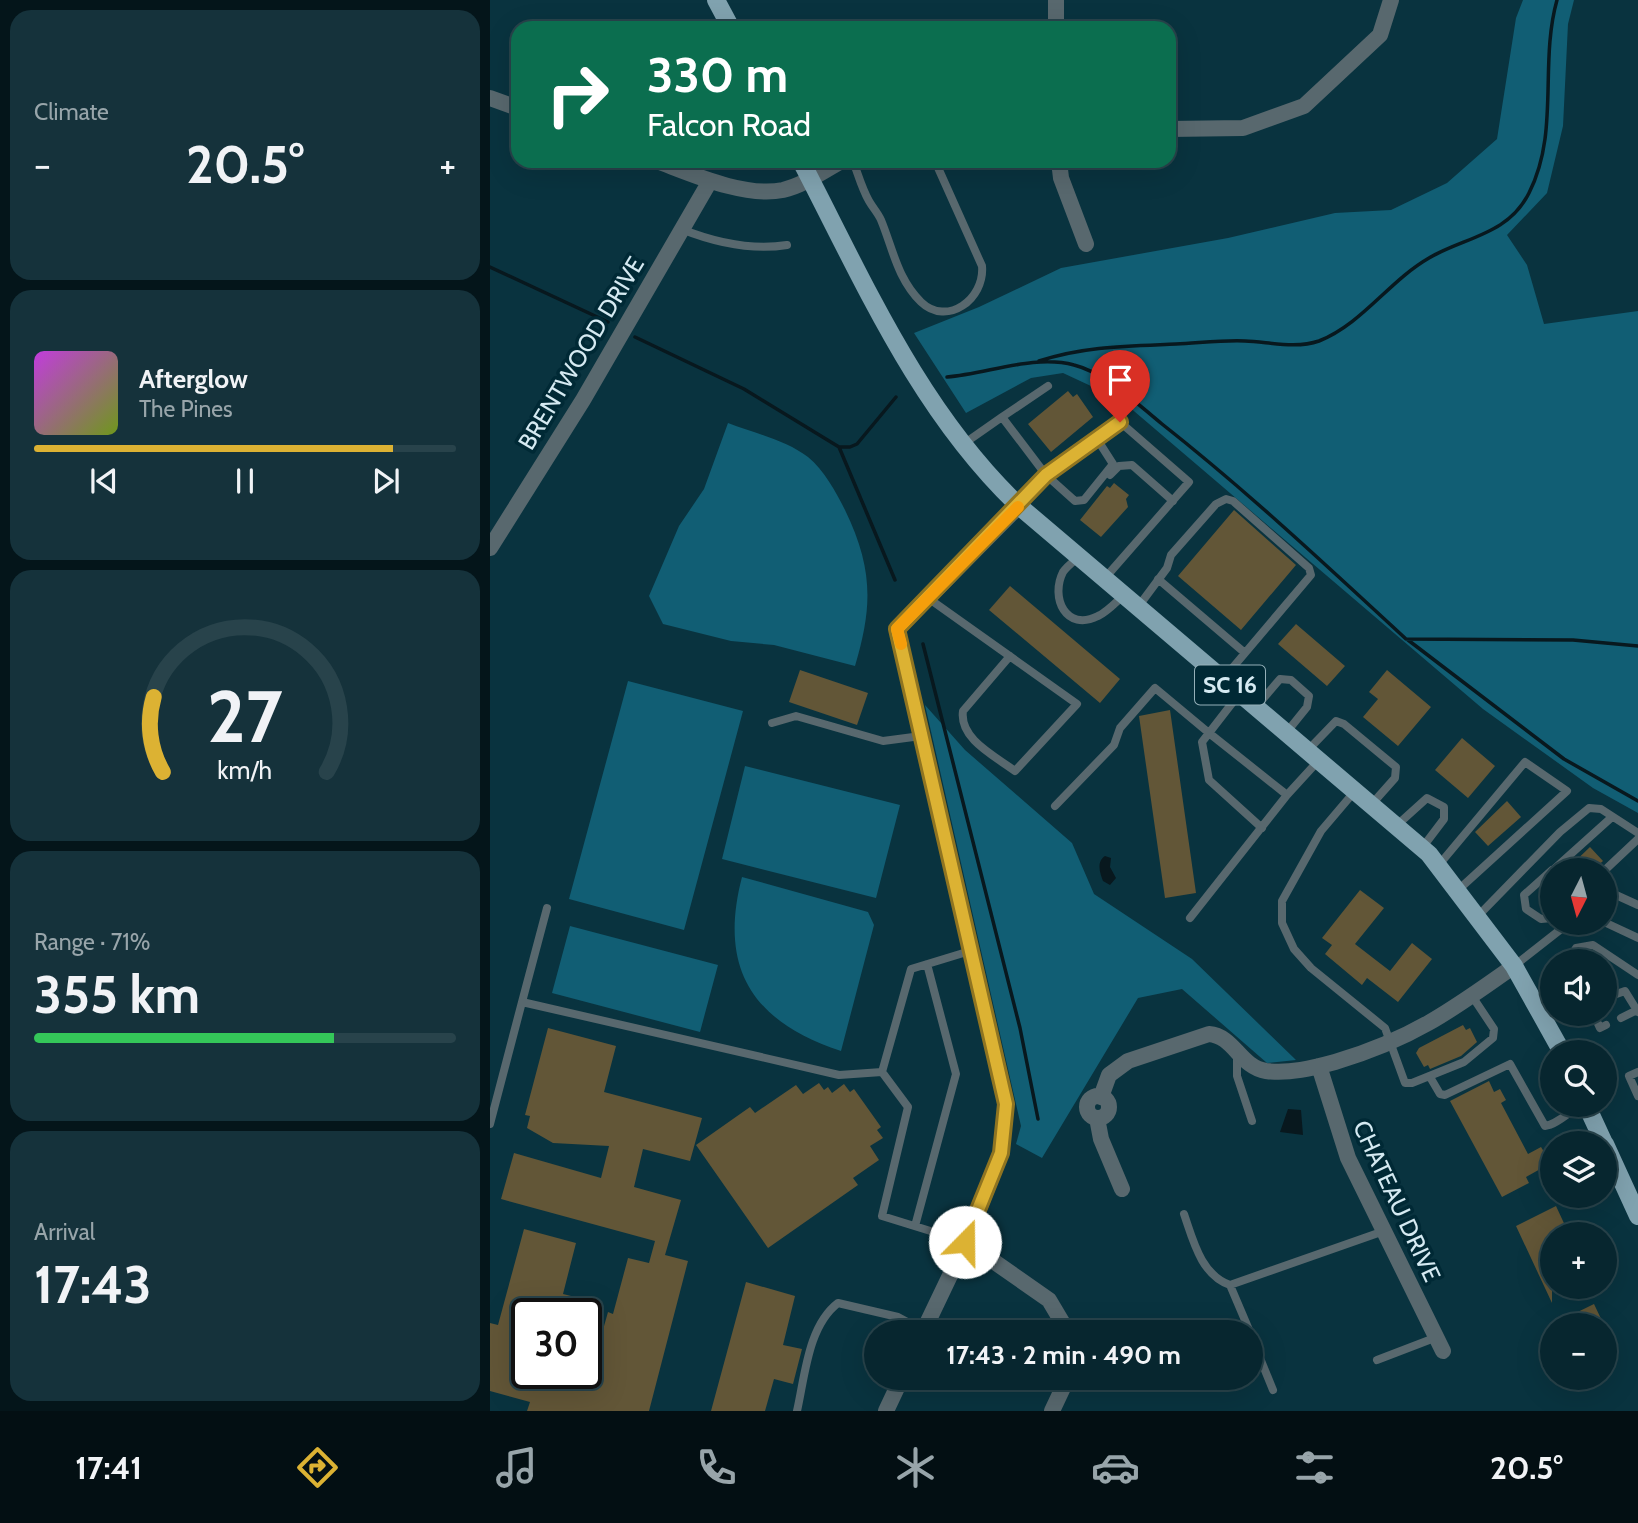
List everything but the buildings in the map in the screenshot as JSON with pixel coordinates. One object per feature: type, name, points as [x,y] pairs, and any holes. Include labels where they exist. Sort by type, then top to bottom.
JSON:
[{"type":"main road","points":[[716,0],[727,21]]},
{"type":"main road","name":"SC 16","points":[[804,168],[908,365],[962,445],[1019,506],[1422,848],[1540,1003]]},
{"type":"main road","points":[[1617,1171],[1638,1216]]},
{"type":"street","points":[[1056,0],[1056,21]]},
{"type":"street","points":[[1176,129],[1243,128],[1304,106],[1380,35],[1391,0]]},
{"type":"street","points":[[490,97],[511,105]]},
{"type":"street","points":[[675,168],[710,181],[766,192],[784,190],[830,168]]},
{"type":"street","points":[[1059,168],[1060,178],[1086,244]]},
{"type":"street","name":"BRENTWOOD DRIVE","points":[[490,548],[494,528],[583,400],[710,181]]},
{"type":"street","points":[[928,1320],[965,1242],[1001,1153],[1006,1104],[897,629],[1019,506]]},
{"type":"street","points":[[1122,1189],[1101,1139],[1097,1118],[1104,1116],[1109,1107],[1101,1097],[1104,1084],[1118,1068],[1200,1036],[1222,1037],[1237,1055],[1255,1068],[1266,1071],[1319,1066],[1389,1044],[1436,1021],[1514,966]]},
{"type":"street","name":"CHATEAU DRIVE","points":[[1319,1066],[1348,1158],[1440,1344]]},
{"type":"street","points":[[965,1242],[1049,1300],[1061,1320]]},
{"type":"street","points":[[886,1411],[896,1390]]},
{"type":"street","points":[[1052,1411],[1062,1390]]},
{"type":"lane","points":[[856,168],[869,202],[880,218],[892,259],[901,275],[923,303],[941,311],[969,302],[979,291],[983,277],[982,265],[939,168]]},
{"type":"lane","points":[[681,229],[729,243],[768,248],[787,245]]},
{"type":"lane","points":[[962,445],[1048,386]]},
{"type":"lane","points":[[1002,417],[1046,475],[1075,501],[1084,504],[1090,500],[1112,472],[1126,464],[1132,465],[1173,501]]},
{"type":"lane","points":[[1019,506],[1046,475],[1120,422],[1189,482],[1105,579]]},
{"type":"lane","points":[[1075,501],[1084,500],[1113,464],[1097,439]]},
{"type":"lane","points":[[1079,557],[1064,570],[1056,592],[1059,606],[1069,617],[1081,621],[1098,617],[1131,601],[1158,579],[1171,555],[1216,504],[1226,499],[1233,501],[1309,568],[1311,575],[1223,679]]},
{"type":"lane","points":[[1158,579],[1245,653]]},
{"type":"lane","points":[[928,598],[1010,656],[1077,704],[1015,771],[971,738],[962,721],[964,711],[1010,656]]},
{"type":"lane","points":[[1256,707],[1280,679],[1291,680],[1309,696],[1307,707],[1286,733]]},
{"type":"lane","points":[[1055,806],[1114,745],[1120,728],[1155,688],[1287,795]]},
{"type":"lane","points":[[1240,693],[1202,742],[1209,780],[1262,828]]},
{"type":"lane","points":[[772,723],[796,716],[883,741],[921,736]]},
{"type":"lane","points":[[1190,918],[1287,795],[1330,724],[1336,721],[1344,723],[1396,767],[1395,778],[1371,805]]},
{"type":"lane","points":[[1438,866],[1525,762],[1567,791],[1457,891]]},
{"type":"lane","points":[[1355,791],[1321,831],[1282,901],[1282,923],[1293,949],[1311,968],[1374,1016],[1385,1028],[1405,1083],[1430,1077],[1464,1062],[1493,1038],[1494,1029],[1472,996]]},
{"type":"lane","points":[[1395,826],[1427,798],[1444,807],[1444,819],[1422,848]]},
{"type":"lane","points":[[1477,917],[1560,832],[1589,808],[1601,809],[1638,836],[1617,858]]},
{"type":"lane","points":[[1566,858],[1612,817]]},
{"type":"lane","points":[[1540,881],[1524,895],[1526,909],[1540,918]]},
{"type":"lane","points":[[1617,895],[1638,905]]},
{"type":"lane","points":[[490,1124],[547,908]]},
{"type":"lane","points":[[1617,928],[1638,938]]},
{"type":"lane","points":[[1514,966],[1554,935]]},
{"type":"lane","points":[[1575,949],[1593,945],[1599,949]]},
{"type":"lane","points":[[882,1072],[911,969],[971,951]]},
{"type":"lane","points":[[1617,961],[1638,975]]},
{"type":"lane","points":[[915,1226],[956,1074],[927,964]]},
{"type":"lane","points":[[1617,994],[1625,991],[1637,1011],[1621,1018]]},
{"type":"lane","points":[[522,1002],[839,1075],[882,1072]]},
{"type":"lane","points":[[1237,1055],[1237,1076],[1252,1121]]},
{"type":"lane","points":[[1430,1077],[1440,1094],[1445,1095],[1510,1064],[1545,1126],[1551,1125],[1561,1117]]},
{"type":"lane","points":[[882,1072],[908,1107],[882,1216],[965,1242]]},
{"type":"lane","points":[[1638,1072],[1629,1076],[1638,1096]]},
{"type":"lane","points":[[1184,1214],[1204,1262],[1221,1282],[1230,1285],[1384,1231]]},
{"type":"lane","points":[[1230,1285],[1244,1320]]},
{"type":"lane","points":[[796,1411],[815,1335],[826,1312],[838,1303],[903,1320]]},
{"type":"lane","points":[[1377,1360],[1440,1344]]},
{"type":"lane","points":[[1263,1366],[1273,1390]]},
{"type":"shaded area","points":[[1523,0],[1574,0],[1568,24],[1563,126],[1547,193],[1507,235],[1527,265],[1544,324],[1638,311],[1638,813],[1593,788],[1483,709],[1121,400],[1063,373],[1031,378],[966,413],[914,333],[979,307],[1061,268],[1228,238],[1335,213],[1391,210],[1447,183],[1497,139],[1516,18]]},
{"type":"shaded area","points":[[728,423],[780,441],[799,451],[814,462],[834,489],[854,531],[865,569],[867,606],[855,666],[774,645],[731,641],[663,624],[649,596],[679,526],[704,489]]},
{"type":"shaded area","points":[[628,681],[743,711],[684,930],[569,899]]},
{"type":"shaded area","points":[[925,705],[965,750],[1072,843],[1094,894],[1192,959],[1296,1060],[1267,1063],[1182,989],[1138,998],[1042,1158],[1016,1144],[1021,1126]]},
{"type":"shaded area","points":[[745,766],[900,805],[876,898],[722,859]]},
{"type":"shaded area","points":[[1105,856],[1111,858],[1110,867],[1116,878],[1110,885],[1103,881],[1100,871],[1100,861]]},
{"type":"shaded area","points":[[742,877],[868,912],[874,925],[841,1051],[810,1039],[785,1025],[765,1007],[750,988],[740,965],[735,939],[736,910]]},
{"type":"shaded area","points":[[570,926],[718,965],[700,1032],[552,993]]},
{"type":"shaded area","points":[[1288,1109],[1301,1110],[1303,1135],[1280,1132]]},
{"type":"waterway","points":[[1039,361],[1073,352],[1124,346],[1236,341],[1292,345],[1319,341],[1349,324],[1415,267],[1510,218],[1529,193],[1544,146],[1549,49],[1557,0]]},
{"type":"waterway","points":[[490,267],[608,322]]},
{"type":"waterway","points":[[635,337],[744,389],[839,447],[857,444],[896,397]]},
{"type":"waterway","points":[[947,377],[1043,362],[1074,365],[1098,375],[1131,398],[1225,475],[1406,639],[1573,640],[1638,646]]},
{"type":"waterway","points":[[839,447],[895,580]]},
{"type":"waterway","points":[[1408,640],[1564,759],[1638,801]]},
{"type":"waterway","points":[[923,644],[1020,1028],[1038,1119]]},
{"type":"slow traffic","points":[[901,644],[897,629],[1018,507]]},
{"type":"route","points":[[965,1242],[1001,1153],[1006,1104],[897,629],[1019,506],[1046,475],[1120,422]]}]
